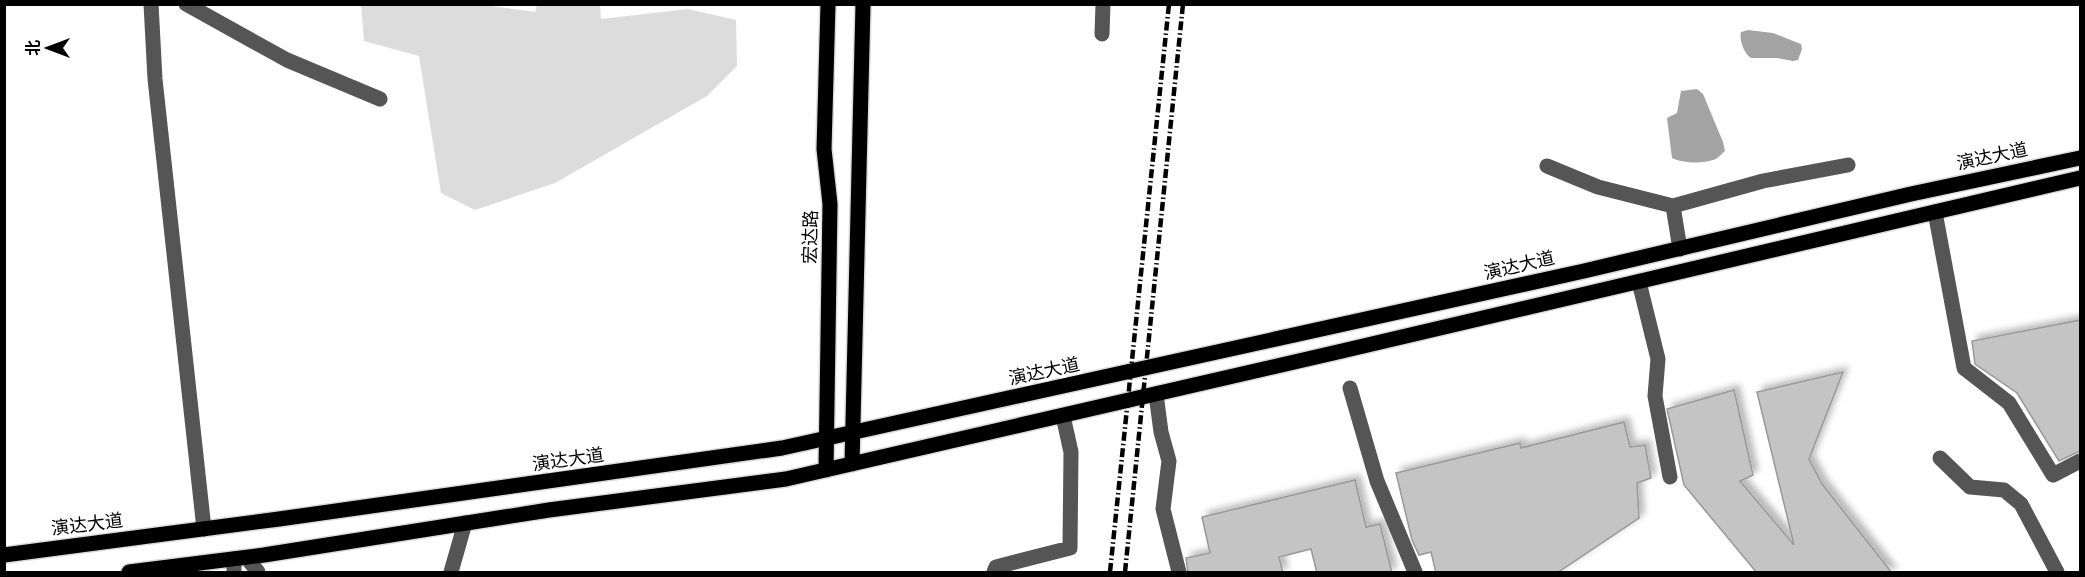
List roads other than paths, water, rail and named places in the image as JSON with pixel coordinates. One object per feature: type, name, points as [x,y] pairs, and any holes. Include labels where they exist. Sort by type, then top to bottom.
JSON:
[{"type":"main road","name":"宏达路","points":[[826,470],[830,204],[824,149],[828,4]]},
{"type":"main road","points":[[852,464],[863,4]]},
{"type":"main road","name":"演达大道","points":[[4,555],[782,448],[2080,158]]},
{"type":"main road","points":[[129,573],[238,563],[549,510],[786,479],[2080,178]]},
{"type":"street","points":[[151,4],[155,80],[204,529]]},
{"type":"street","points":[[186,4],[287,60],[380,99]]},
{"type":"street","points":[[1102,4],[1102,34]]},
{"type":"street","points":[[1546,166],[1598,187],[1673,206],[1763,181],[1848,165]]},
{"type":"street","points":[[1673,206],[1680,249]]},
{"type":"street","points":[[1935,212],[1964,368],[2009,403],[2053,475],[2080,461]]},
{"type":"street","points":[[1639,282],[1658,358],[1655,396],[1670,477]]},
{"type":"street","points":[[1350,387],[1377,482],[1415,573]]},
{"type":"street","points":[[1156,394],[1168,461],[1163,509],[1179,573]]},
{"type":"street","points":[[994,573],[996,567],[1070,548],[1071,452],[1063,416]]},
{"type":"street","points":[[1940,458],[1970,487],[2004,490],[2021,504],[2057,573]]},
{"type":"street","points":[[451,573],[465,523]]},
{"type":"street","points":[[238,563],[258,573]]},
{"type":"railway","points":[[1110,572],[1169,4]]},
{"type":"railway","points":[[1125,572],[1183,4]]}]
